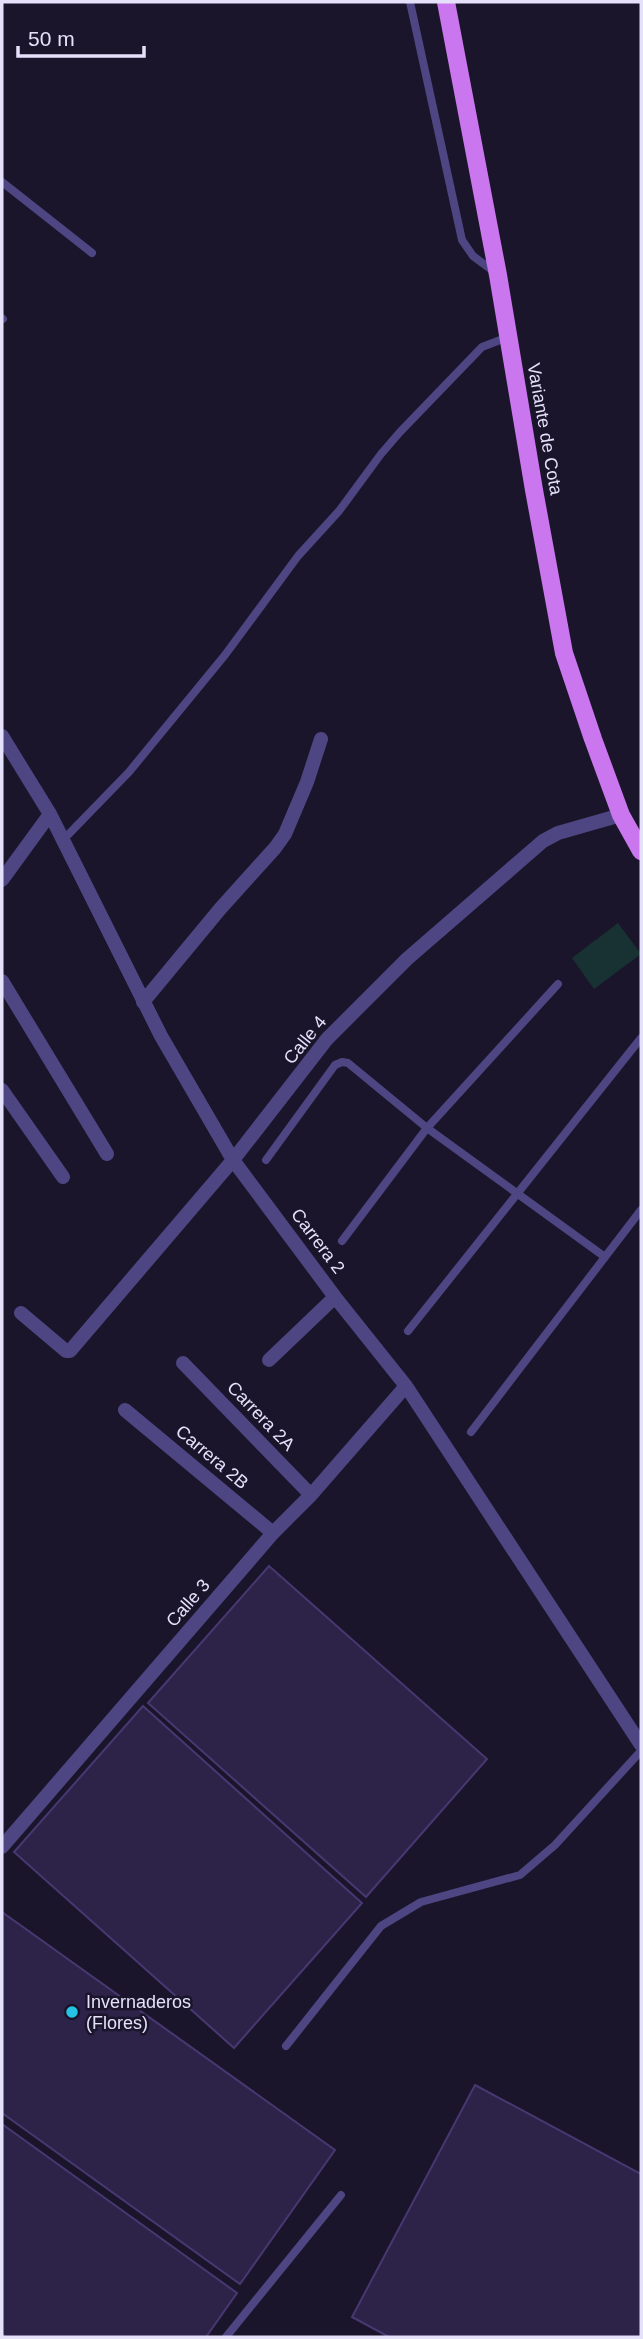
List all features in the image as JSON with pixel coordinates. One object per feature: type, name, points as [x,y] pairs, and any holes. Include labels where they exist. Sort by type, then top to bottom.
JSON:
[{"type":"main road","name":"Variante de Cota","points":[[446,2],[498,275],[564,653],[621,815],[641,850]]},
{"type":"street","name":"Carrera 2","points":[[2,736],[50,814],[143,1002],[233,1160],[335,1297],[406,1386],[641,1745]]},
{"type":"street","points":[[143,1002],[285,834],[307,782],[321,738]]},
{"type":"street","points":[[2,880],[50,814]]},
{"type":"street","name":"Calle 4","points":[[21,1313],[69,1351],[233,1160],[327,1039],[407,959],[543,841],[558,833],[621,815]]},
{"type":"street","points":[[2,981],[107,1154]]},
{"type":"street","points":[[2,1090],[63,1177]]},
{"type":"street","points":[[269,1360],[335,1297]]},
{"type":"street","name":"Carrera 2A","points":[[183,1363],[311,1495]]},
{"type":"street","name":"Calle 3","points":[[2,1847],[274,1533],[311,1495],[406,1386]]},
{"type":"street","name":"Carrera 2B","points":[[125,1410],[274,1533]]},
{"type":"lane","points":[[410,2],[462,240],[473,256],[498,275]]},
{"type":"lane","points":[[2,182],[92,253]]},
{"type":"lane","points":[[63,840],[129,772],[225,655],[298,556],[338,512],[400,432],[482,347],[508,337]]},
{"type":"lane","points":[[342,1241],[427,1128],[558,984]]},
{"type":"lane","points":[[408,1331],[641,1038]]},
{"type":"lane","points":[[266,1160],[335,1065],[348,1063],[427,1128],[605,1257]]},
{"type":"lane","points":[[471,1432],[641,1210]]},
{"type":"lane","points":[[286,2046],[380,1926],[421,1902],[520,1875],[555,1845],[641,1751]]},
{"type":"lane","points":[[226,2337],[341,2195]]},
{"type":"green space","points":[[618,923],[641,954],[594,989],[572,958]]},
{"type":"building","points":[[269,1566],[487,1759],[366,1897],[148,1703]]},
{"type":"building","points":[[143,1706],[362,1903],[234,2048],[14,1852]]},
{"type":"building","name":"Invernaderos (Flores)","points":[[2,1912],[335,2150],[240,2284],[2,2113]]},
{"type":"building","points":[[475,2085],[641,2174],[641,2337],[389,2337],[352,2317]]},
{"type":"building","points":[[2,2124],[237,2293],[206,2337],[6,2337],[2,2334]]},
{"type":"place","name":"Invernaderos (Flores)","points":[[72,2012]]}]
